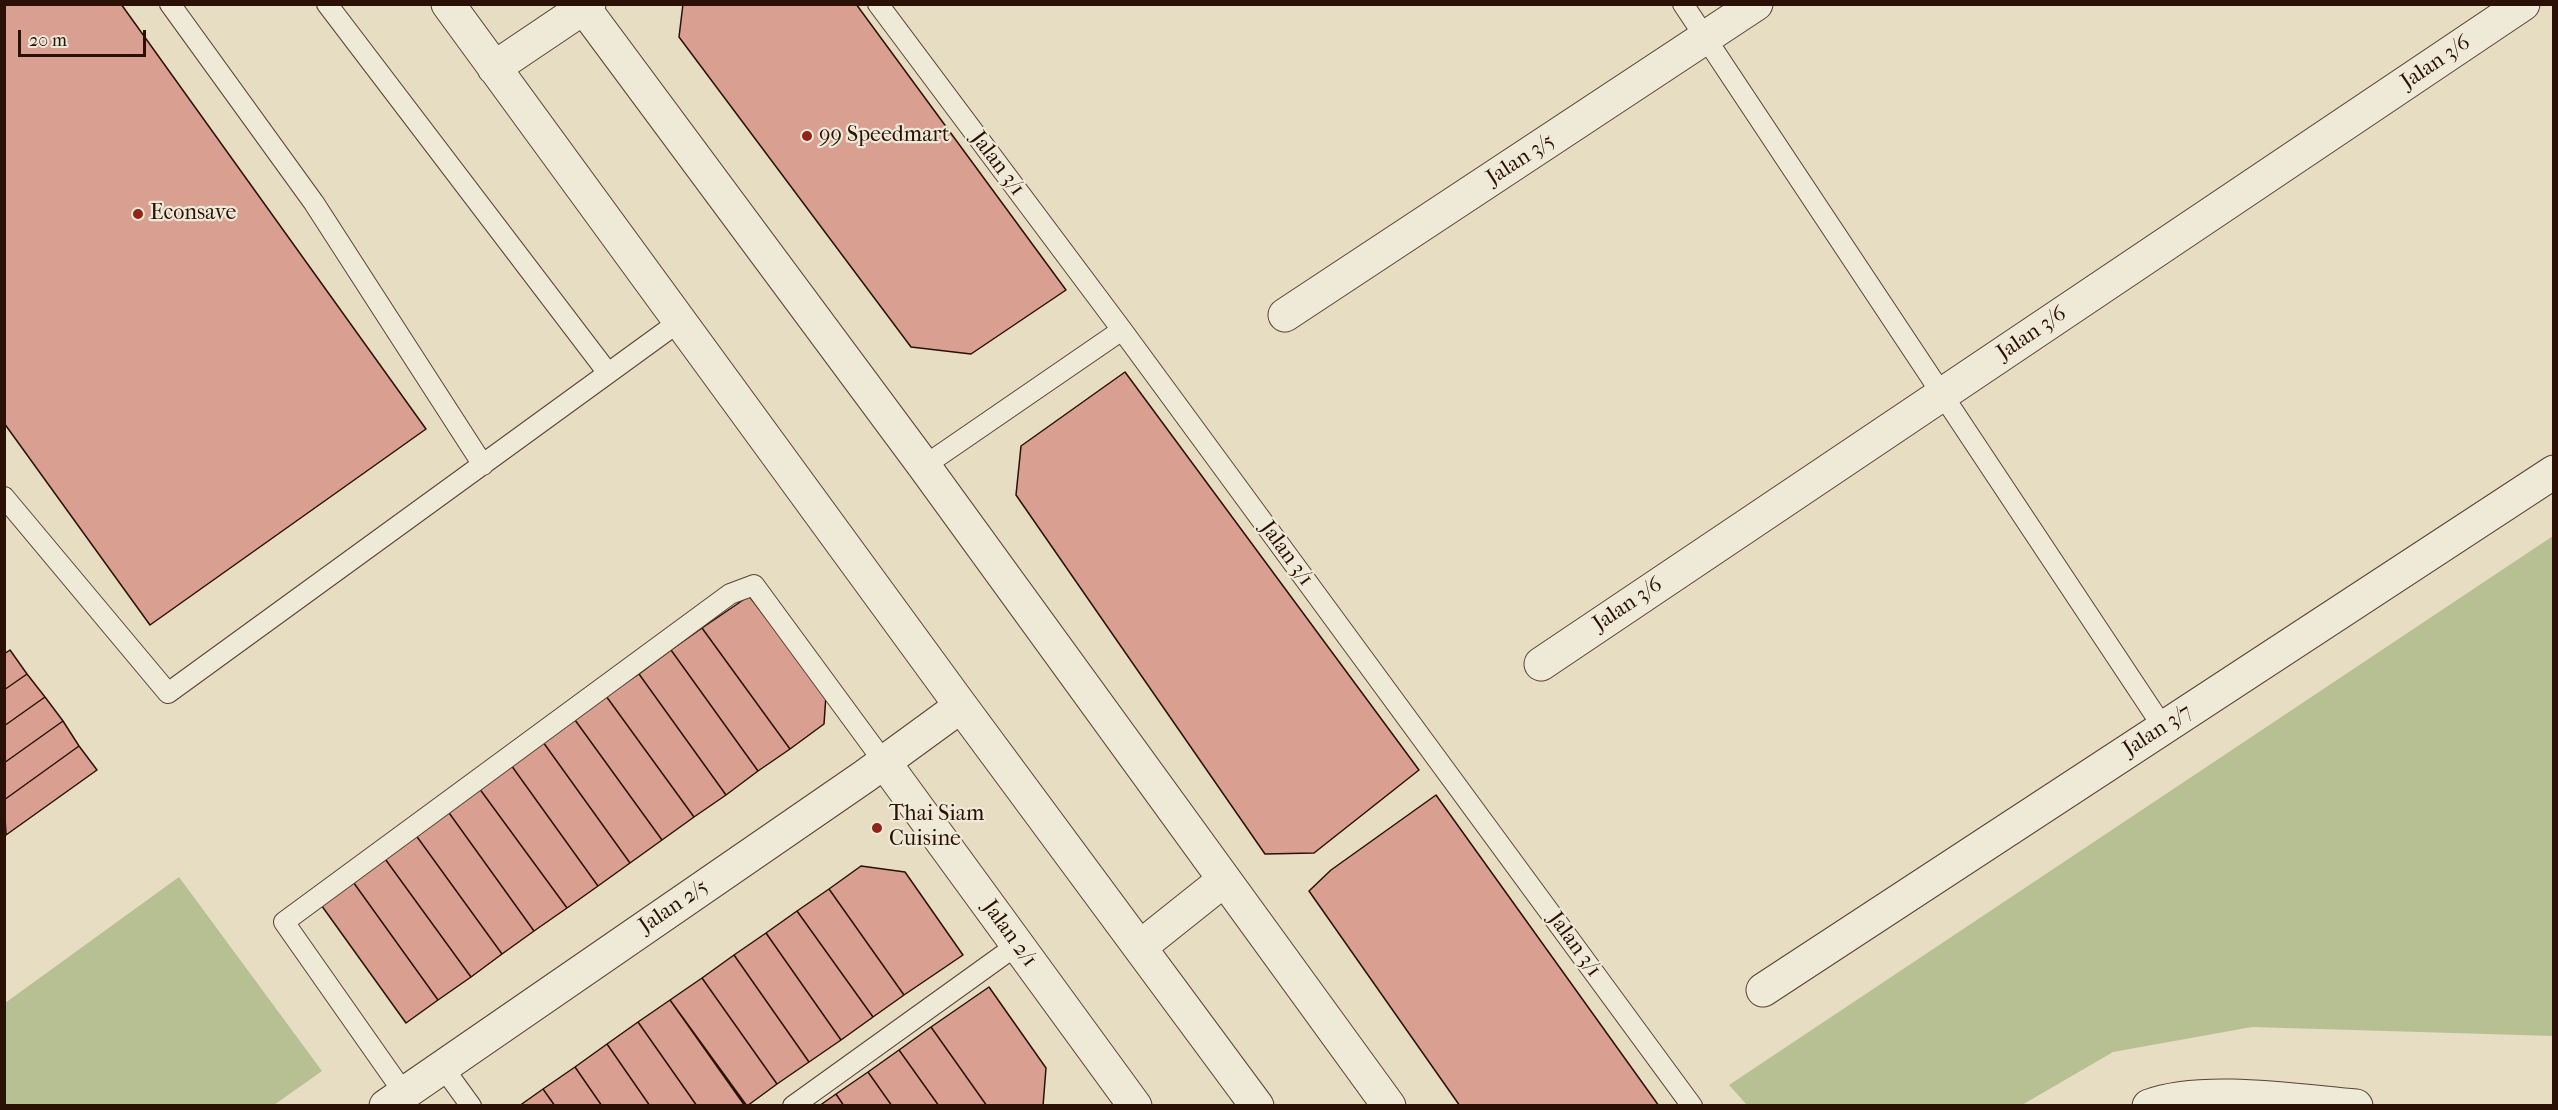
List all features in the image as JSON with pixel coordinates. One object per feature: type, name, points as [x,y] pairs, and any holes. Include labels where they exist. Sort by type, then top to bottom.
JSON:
[{"type":"street","points":[[448,4],[961,706],[1257,1106]]},
{"type":"street","name":"Jalan 3/5","points":[[1285,315],[1756,4]]},
{"type":"street","name":"Jalan 3/6","points":[[1541,664],[2523,4]]},
{"type":"street","points":[[494,68],[585,6],[924,466],[1389,1106]]},
{"type":"street","name":"Jalan 3/7","points":[[1763,990],[2553,472]]},
{"type":"street","name":"Jalan 2/5","points":[[395,1099],[884,762],[961,706]]},
{"type":"street","name":"Jalan 2/1","points":[[884,762],[1135,1106]]},
{"type":"street","points":[[1140,947],[1224,880]]},
{"type":"street","points":[[2149,1106],[2160,1102],[2218,1096],[2356,1106]]},
{"type":"lane","points":[[170,4],[314,203],[483,465]]},
{"type":"lane","points":[[327,4],[608,374]]},
{"type":"lane","name":"Jalan 3/1","points":[[878,4],[1122,330],[1692,1106]]},
{"type":"lane","points":[[1683,4],[2163,727]]},
{"type":"lane","points":[[4,497],[168,693],[680,321]]},
{"type":"lane","points":[[924,466],[1122,330]]},
{"type":"lane","points":[[395,1099],[284,922],[729,594],[754,585],[884,762]]},
{"type":"lane","points":[[793,1106],[1017,945]]},
{"type":"lane","points":[[442,1066],[471,1106]]},
{"type":"green space","points":[[2553,536],[2553,1036],[2252,1027],[2113,1052],[2022,1105],[1747,1105],[1729,1085]]},
{"type":"green space","points":[[179,877],[322,1071],[274,1105],[5,1105],[5,1003]]},
{"type":"building","name":"Econsave","points":[[4,4],[121,4],[426,429],[150,625],[4,423]]},
{"type":"building","points":[[683,4],[856,4],[1066,290],[971,354],[911,347],[679,37]]},
{"type":"building","points":[[1125,372],[1419,770],[1314,853],[1265,854],[1016,495],[1021,446]]},
{"type":"building","points":[[749,596],[826,695],[824,724],[790,749],[702,628]]},
{"type":"building","points":[[702,628],[790,749],[758,771],[671,650]]},
{"type":"building","points":[[10,650],[27,674],[4,690],[4,654]]},
{"type":"building","points":[[671,650],[758,771],[726,795],[639,674]]},
{"type":"building","points":[[27,674],[45,697],[4,726],[4,690]]},
{"type":"building","points":[[639,674],[726,795],[694,817],[606,696]]},
{"type":"building","points":[[606,696],[694,817],[662,840],[575,720]]},
{"type":"building","points":[[45,697],[63,721],[4,763],[4,726]]},
{"type":"building","points":[[575,720],[662,840],[630,863],[543,742]]},
{"type":"building","points":[[63,721],[79,746],[4,800],[4,763]]},
{"type":"building","points":[[543,742],[630,863],[598,886],[511,765]]},
{"type":"building","points":[[79,746],[97,770],[6,835],[4,800]]},
{"type":"building","points":[[511,765],[598,886],[567,908],[479,788]]},
{"type":"building","points":[[479,788],[567,908],[534,931],[447,810]]},
{"type":"building","points":[[1436,795],[1659,1106],[1460,1106],[1309,891],[1331,870]]},
{"type":"building","points":[[447,810],[534,931],[502,954],[415,834]]},
{"type":"building","points":[[415,834],[502,954],[471,977],[383,856]]},
{"type":"building","points":[[383,856],[471,977],[438,1000],[351,879]]},
{"type":"building","points":[[861,866],[905,872],[963,955],[904,995],[829,889]]},
{"type":"building","points":[[351,879],[438,1000],[406,1023],[319,902]]},
{"type":"building","points":[[829,889],[904,995],[873,1017],[797,911]]},
{"type":"building","points":[[797,911],[873,1017],[841,1040],[766,933]]},
{"type":"building","points":[[766,933],[841,1040],[809,1062],[734,955]]},
{"type":"building","points":[[734,955],[809,1062],[777,1084],[702,978]]},
{"type":"building","points":[[702,978],[777,1084],[747,1106],[670,1000]]},
{"type":"building","points":[[989,987],[1046,1068],[1043,1106],[987,1106],[931,1027]]},
{"type":"building","points":[[670,1000],[745,1106],[697,1106],[638,1022]]},
{"type":"building","points":[[638,1022],[697,1106],[650,1106],[607,1044]]},
{"type":"building","points":[[931,1027],[987,1106],[939,1106],[899,1050]]},
{"type":"building","points":[[607,1044],[650,1106],[602,1106],[575,1067]]},
{"type":"building","points":[[899,1050],[939,1106],[892,1106],[868,1072]]},
{"type":"building","points":[[575,1067],[602,1106],[555,1106],[543,1089]]},
{"type":"building","points":[[868,1072],[892,1106],[844,1106],[836,1094]]},
{"type":"building","points":[[543,1089],[555,1106],[519,1106]]},
{"type":"building","points":[[836,1094],[844,1106],[819,1106]]},
{"type":"place","name":"99 Speedmart","points":[[807,136]]},
{"type":"place","name":"Econsave","points":[[138,214]]},
{"type":"place","name":"Thai Siam Cuisine","points":[[877,828]]}]
